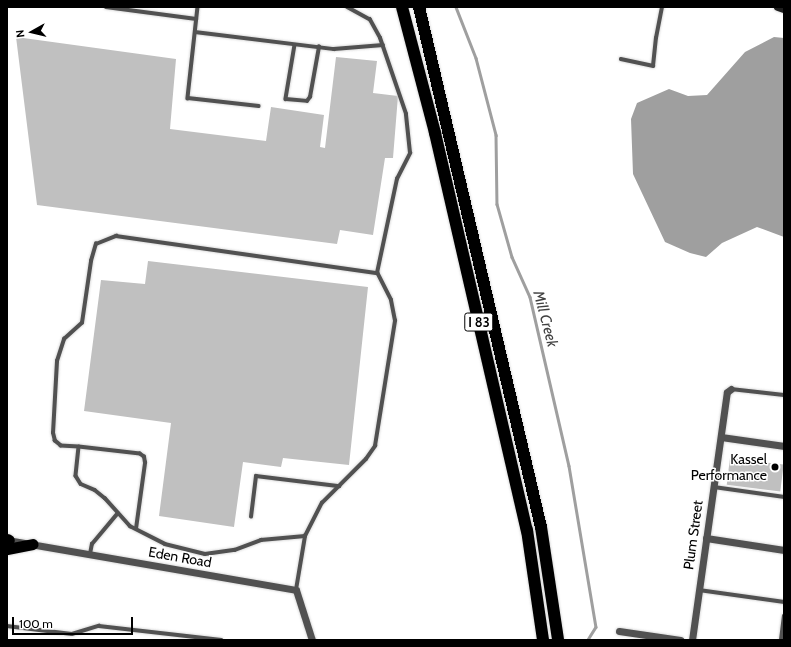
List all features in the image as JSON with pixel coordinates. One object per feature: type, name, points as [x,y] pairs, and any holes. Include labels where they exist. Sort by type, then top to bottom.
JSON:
[{"type":"highway","name":"I 83","points":[[402,7],[435,133],[528,530],[543,640]]},
{"type":"highway","name":"I 83","points":[[419,7],[541,527],[558,640]]},
{"type":"highway","points":[[8,542],[33,544]]},
{"type":"main road","points":[[778,7],[784,9]]},
{"type":"street","name":"Plum Street","points":[[692,640],[727,392],[731,388]]},
{"type":"street","points":[[721,437],[784,446]]},
{"type":"street","points":[[706,538],[784,550]]},
{"type":"street","name":"Eden Road","points":[[33,544],[296,590]]},
{"type":"street","points":[[296,590],[312,640]]},
{"type":"street","points":[[619,631],[680,640]]},
{"type":"lane","points":[[106,7],[196,19]]},
{"type":"lane","points":[[198,7],[188,98],[259,106]]},
{"type":"lane","points":[[296,590],[305,536],[322,503],[366,459],[376,446],[394,320],[391,300],[377,273],[397,179],[410,153],[406,114],[383,45],[370,20],[347,7]]},
{"type":"lane","points":[[621,58],[653,66],[658,23],[662,7]]},
{"type":"lane","points":[[195,32],[334,49],[383,45]]},
{"type":"lane","points":[[295,45],[286,98],[307,101],[310,97],[318,47]]},
{"type":"lane","points":[[136,529],[145,462],[144,457],[140,454],[60,446],[55,441],[53,433],[57,361],[64,339],[82,323],[91,261],[96,244],[116,236],[377,273]]},
{"type":"lane","points":[[731,388],[784,395]]},
{"type":"lane","points":[[79,447],[76,476],[80,484],[95,490],[130,526],[165,544],[205,554],[234,550],[261,540],[305,536]]},
{"type":"lane","points":[[251,517],[256,476],[339,486]]},
{"type":"lane","points":[[714,487],[784,497]]},
{"type":"lane","points":[[90,554],[92,544],[118,513]]},
{"type":"lane","points":[[699,590],[784,602]]},
{"type":"lane","points":[[780,640],[784,616]]},
{"type":"lane","points":[[7,626],[72,634],[99,626],[219,640]]},
{"type":"shaded area","points":[[774,37],[784,38],[784,237],[757,227],[722,243],[706,257],[690,253],[665,242],[633,174],[631,119],[637,103],[669,89],[688,96],[707,95],[745,52]]},
{"type":"building","points":[[16,37],[176,59],[170,129],[266,141],[271,107],[324,115],[320,147],[325,148],[336,57],[377,61],[373,93],[398,96],[393,158],[385,158],[373,235],[340,230],[337,244],[37,205]]},
{"type":"building","points":[[148,261],[368,287],[349,465],[283,458],[281,467],[243,462],[234,527],[159,516],[171,423],[84,411],[101,280],[145,284]]},
{"type":"building","points":[[730,458],[784,465],[780,491],[727,485]]},
{"type":"waterway","name":"Mill Creek","points":[[456,7],[476,58],[496,135],[497,204],[512,257],[530,297],[569,466],[596,627],[588,640]]},
{"type":"place","name":"Kassel Performance","points":[[775,467]]}]
